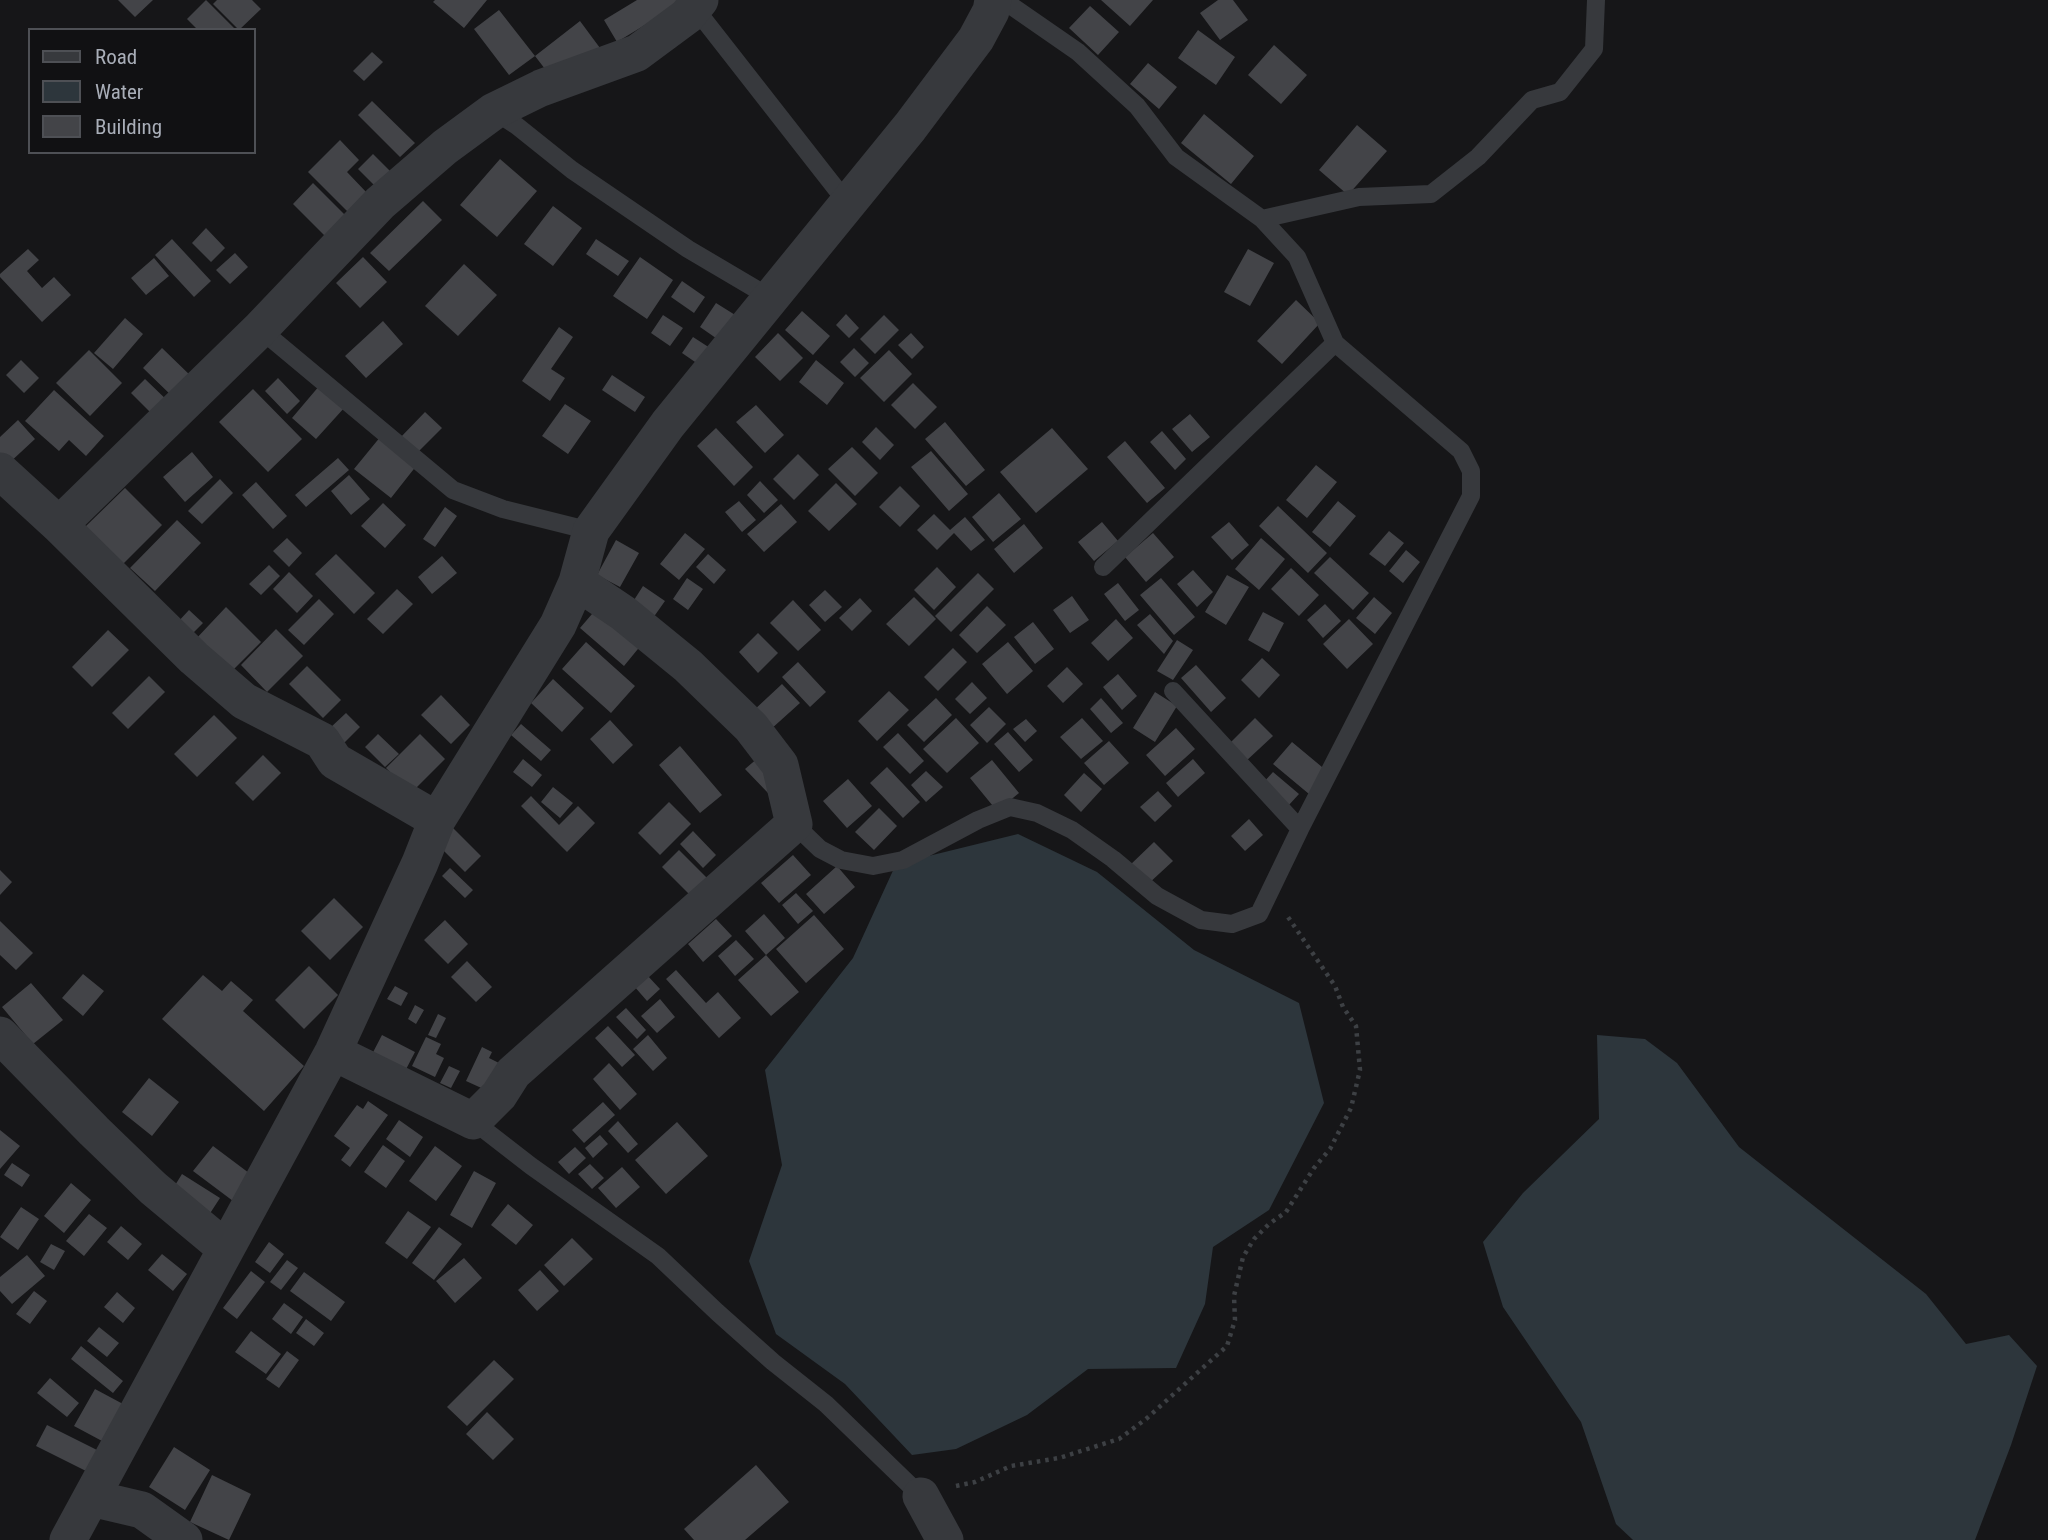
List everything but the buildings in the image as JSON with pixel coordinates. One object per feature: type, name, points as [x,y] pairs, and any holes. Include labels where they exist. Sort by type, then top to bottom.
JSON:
[{"type":"street","points":[[68,1540],[333,1052],[437,820],[558,625],[577,582],[591,531],[668,424],[848,204],[975,39],[991,10],[993,0]]},
{"type":"street","points":[[59,525],[260,329],[380,203],[445,146],[494,111],[541,88],[637,53],[687,16],[697,4]]},
{"type":"street","points":[[0,471],[59,525],[194,659],[244,701],[322,741],[335,761],[437,820]]},
{"type":"street","points":[[333,1052],[473,1121],[499,1095],[513,1073],[794,824],[780,765],[751,727],[688,666],[623,613],[577,582]]},
{"type":"street","points":[[0,1035],[153,1188],[225,1248]]},
{"type":"street","points":[[921,1496],[945,1540]]},
{"type":"street","points":[[91,1498],[142,1510],[184,1540]]},
{"type":"lane","points":[[794,824],[820,849],[841,860],[873,866],[903,860],[978,820],[1010,807],[1037,813],[1072,830],[1114,859],[1157,896],[1201,920],[1232,924],[1259,914],[1471,495],[1471,471],[1461,451],[1335,343],[1297,257],[1262,219],[1176,157],[1137,106],[1088,61],[1049,30],[1003,0]]},
{"type":"lane","points":[[1262,219],[1359,197],[1431,194],[1478,157],[1532,100],[1560,92],[1594,49],[1596,0]]},
{"type":"lane","points":[[697,4],[848,204]]},
{"type":"lane","points":[[494,111],[572,170],[688,249],[771,298]]},
{"type":"lane","points":[[260,329],[453,490],[503,509],[591,531]]},
{"type":"lane","points":[[1103,567],[1335,343]]},
{"type":"lane","points":[[1173,691],[1300,830]]},
{"type":"lane","points":[[473,1121],[531,1166],[658,1256],[764,1354],[826,1404],[921,1496]]},
{"type":"path","points":[[921,1496],[975,1482],[1011,1466],[1059,1458],[1119,1439],[1146,1419],[1227,1346],[1235,1320],[1234,1296],[1243,1257],[1254,1239],[1286,1212],[1314,1168],[1330,1149],[1351,1108],[1360,1070],[1356,1027],[1343,1007],[1335,986],[1285,912],[1259,914]]},
{"type":"water","points":[[1018,834],[1097,872],[1194,950],[1299,1003],[1324,1103],[1269,1210],[1213,1247],[1205,1304],[1176,1368],[1088,1369],[1027,1415],[956,1449],[912,1455],[845,1384],[776,1334],[749,1261],[782,1165],[765,1070],[853,958],[896,864]]},
{"type":"water","points":[[1597,1035],[1645,1039],[1677,1063],[1739,1147],[1926,1294],[1966,1344],[2009,1335],[2037,1366],[1975,1540],[1633,1540],[1616,1524],[1581,1422],[1503,1307],[1483,1242],[1523,1193],[1599,1119]]}]
